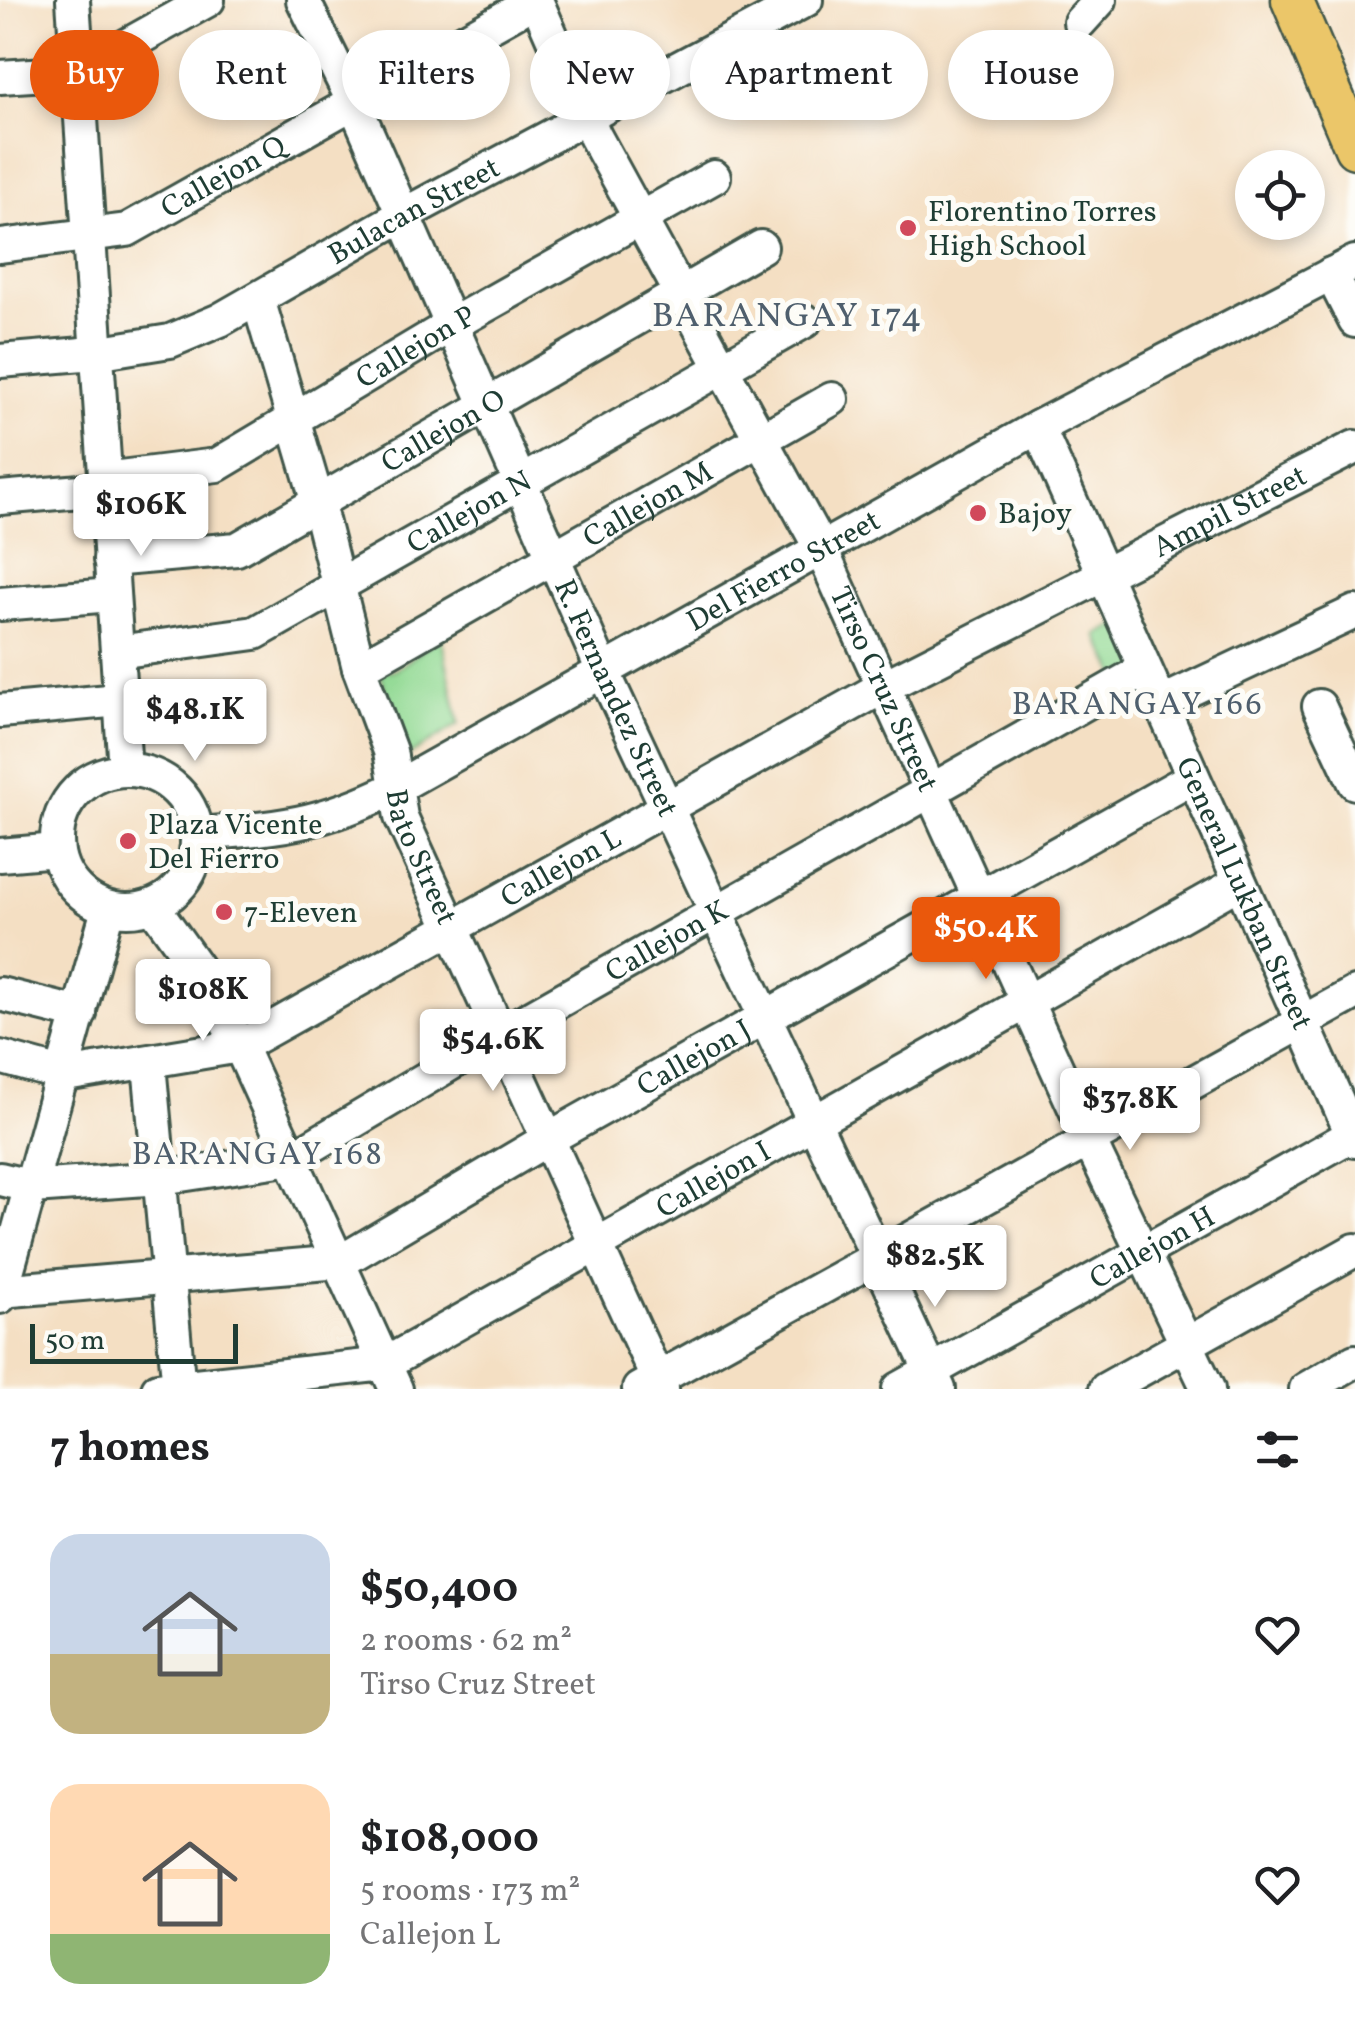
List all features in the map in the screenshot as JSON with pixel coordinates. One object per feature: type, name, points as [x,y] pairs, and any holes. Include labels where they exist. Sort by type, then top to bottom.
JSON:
[{"type":"main road","points":[[1292,0],[1355,148]]},
{"type":"street","points":[[74,0],[76,30]]},
{"type":"street","points":[[154,30],[208,0]]},
{"type":"street","name":"R. Fernandez Street","points":[[303,0],[342,79]]},
{"type":"street","name":"Callejon Q","points":[[484,30],[536,0]]},
{"type":"street","name":"Tirso Cruz Street","points":[[536,0],[549,30]]},
{"type":"street","name":"Bulacan Street","points":[[670,71],[806,0]]},
{"type":"street","points":[[0,77],[30,75]]},
{"type":"street","name":"Callejon Q","points":[[0,246],[128,230],[342,112]]},
{"type":"street","points":[[81,120],[126,770]]},
{"type":"street","name":"R. Fernandez Street","points":[[361,120],[602,671],[934,1380]]},
{"type":"street","name":"Bulacan Street","points":[[0,361],[96,353],[170,340],[258,299],[578,120]]},
{"type":"street","name":"Tirso Cruz Street","points":[[590,120],[821,549],[1208,1389]]},
{"type":"street","name":"Callejon P","points":[[0,498],[217,464],[451,325],[714,177]]},
{"type":"street","name":"Callejon O","points":[[110,560],[230,551],[760,247]]},
{"type":"street","points":[[1343,268],[1355,321]]},
{"type":"street","name":"Del Fierro Street","points":[[197,834],[304,825],[343,814],[1038,427],[1343,268]]},
{"type":"street","name":"Bato Street","points":[[258,299],[317,500],[359,668],[390,751],[401,817],[596,1244],[652,1386]]},
{"type":"street","name":"Callejon N","points":[[116,652],[256,633],[805,321]]},
{"type":"street","name":"Callejon M","points":[[359,668],[832,399]]},
{"type":"street","name":"General Lukban Street","points":[[1038,427],[1300,1024],[1354,1138]]},
{"type":"street","name":"Ampil Street","points":[[1101,572],[1355,447]]},
{"type":"street","name":"Callejon L","points":[[0,1057],[64,1075],[240,1046],[884,687],[1101,572]]},
{"type":"street","points":[[0,604],[112,595]]},
{"type":"street","points":[[1159,704],[1355,612]]},
{"type":"street","name":"Callejon K","points":[[0,1179],[33,1187],[161,1178],[292,1158],[500,1034],[1144,670]]},
{"type":"street","points":[[0,711],[120,700]]},
{"type":"street","points":[[1319,706],[1355,783]]},
{"type":"street","points":[[126,770],[152,774],[174,788],[190,809],[197,834],[196,857],[187,877],[153,906],[130,911],[108,908],[73,887],[57,850],[58,827],[66,805],[82,786],[102,774],[126,770]]},
{"type":"street","name":"Callejon J","points":[[1,1293],[340,1262],[546,1140],[1192,778]]},
{"type":"street","points":[[0,855],[57,850]]},
{"type":"street","name":"Callejon I","points":[[158,1389],[390,1376],[596,1244],[1238,883]]},
{"type":"street","points":[[153,906],[198,969],[240,1046],[390,1376]]},
{"type":"street","points":[[1,1293],[108,908]]},
{"type":"street","points":[[0,994],[80,1014]]},
{"type":"street","points":[[652,1386],[875,1258],[1355,994]]},
{"type":"street","points":[[149,1064],[179,1388]]},
{"type":"street","name":"Callejon H","points":[[900,1389],[934,1380],[1145,1251],[1354,1138]]},
{"type":"street","points":[[1106,1389],[1355,1250]]},
{"type":"street","points":[[1306,1389],[1355,1362]]},
{"type":"green space","points":[[1137,615],[1169,680],[1129,700],[1097,635]]},
{"type":"green space","points":[[441,636],[459,724],[403,759],[380,671],[396,670]]},
{"type":"place","name":"Florentino Torres High School","points":[[908,228]]},
{"type":"place","name":"Bajoy","points":[[978,513]]},
{"type":"place","name":"Plaza Vicente Del Fierro","points":[[128,841]]},
{"type":"place","name":"7-Eleven","points":[[224,912]]},
{"type":"district","name":"BARANGAY 174","points":[[788,314]]},
{"type":"district","name":"BARANGAY 166","points":[[1138,703]]},
{"type":"district","name":"BARANGAY 168","points":[[258,1153]]}]
